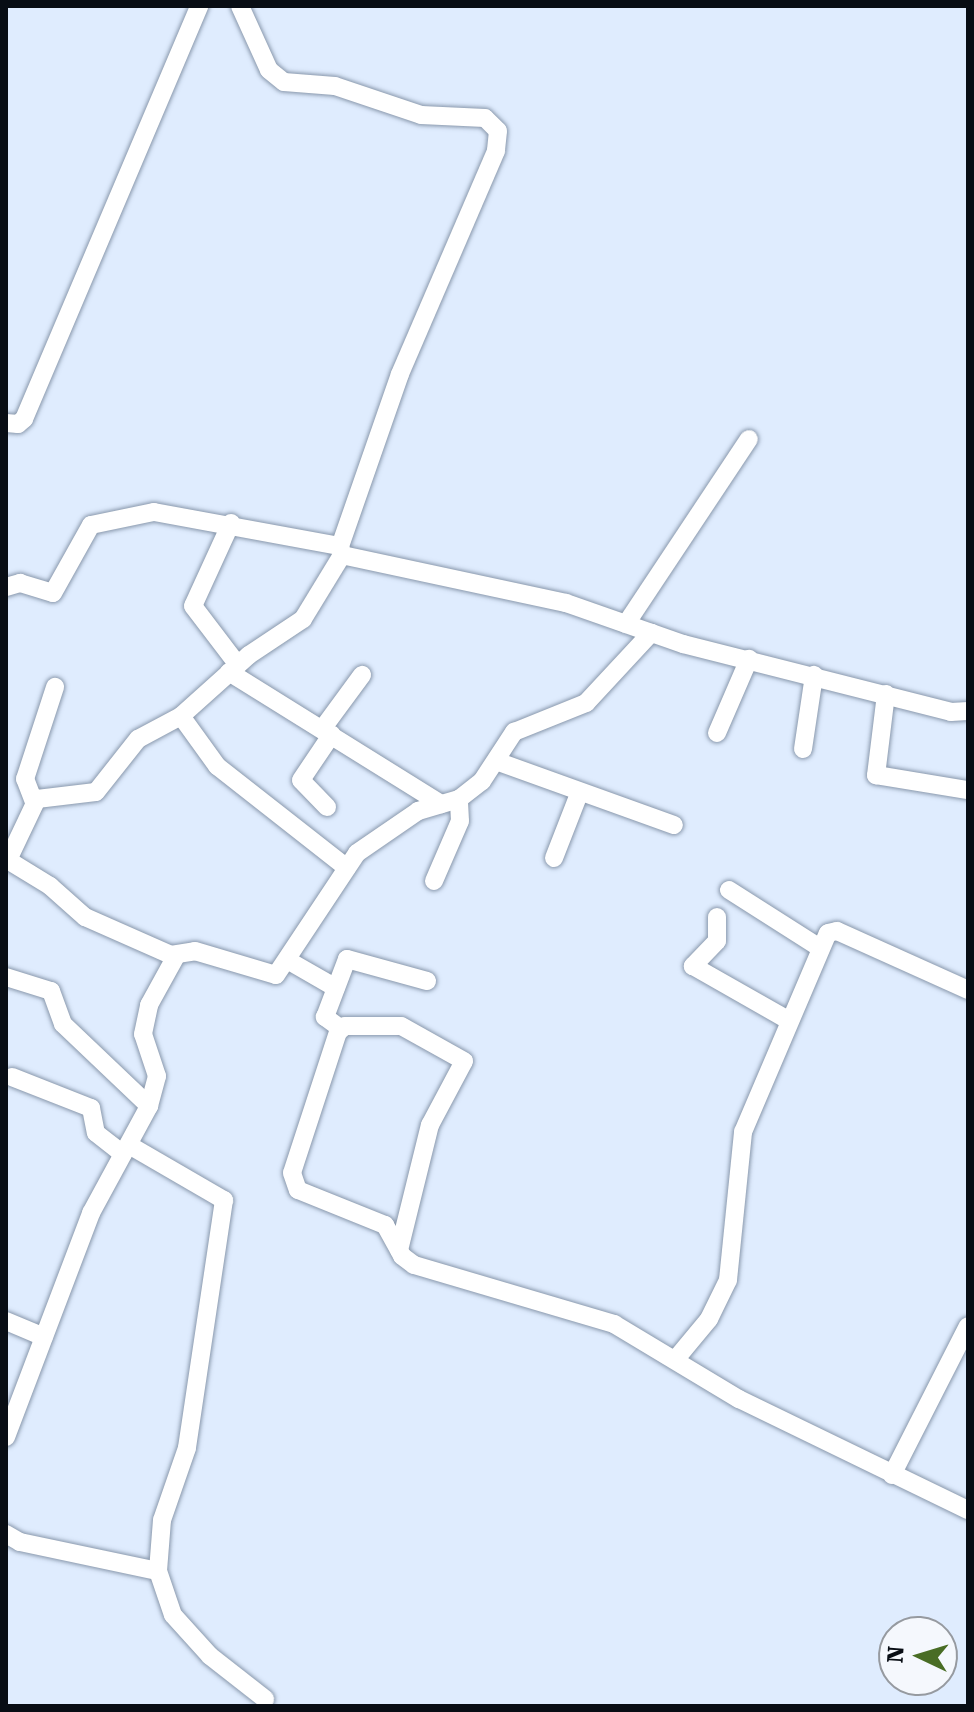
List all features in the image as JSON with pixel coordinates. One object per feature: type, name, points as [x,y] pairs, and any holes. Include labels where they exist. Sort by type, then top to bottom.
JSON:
[{"type":"street","points":[[6,423],[18,424],[24,419],[199,6]]},
{"type":"street","points":[[240,6],[269,70],[284,82],[335,86],[421,115],[485,118],[498,131],[496,151],[400,374],[341,550],[303,619],[234,668],[181,716],[138,739],[92,794],[42,796],[34,802],[7,859],[85,917],[176,956],[195,951],[271,976],[289,961],[357,853],[411,815],[459,799],[496,761],[522,726],[594,697],[651,633]]},
{"type":"street","points":[[626,624],[749,439]]},
{"type":"street","points":[[6,587],[15,583],[49,593],[56,590],[86,529],[103,520],[165,512],[231,523],[566,603],[651,633],[951,712],[968,711]]},
{"type":"street","points":[[231,523],[193,606],[234,668],[441,804]]},
{"type":"street","points":[[717,733],[749,659]]},
{"type":"street","points":[[327,807],[301,780],[362,675]]},
{"type":"street","points":[[803,749],[814,675]]},
{"type":"street","points":[[34,802],[25,779],[55,687]]},
{"type":"street","points":[[886,694],[876,775],[968,790]]},
{"type":"street","points":[[181,716],[217,766],[347,868]]},
{"type":"street","points":[[496,761],[579,794],[674,825]]},
{"type":"street","points":[[554,858],[579,794]]},
{"type":"street","points":[[434,881],[460,821],[459,799]]},
{"type":"street","points":[[729,890],[820,948]]},
{"type":"street","points":[[717,917],[717,941],[693,966],[788,1020]]},
{"type":"street","points":[[675,1360],[709,1319],[728,1280],[743,1132],[788,1020],[828,933],[837,931],[968,990]]},
{"type":"street","points":[[6,1437],[91,1213],[149,1106],[157,1076],[143,1034],[149,1005],[176,956]]},
{"type":"street","points":[[399,1250],[430,1125],[464,1061],[396,1025],[340,1028],[325,1020],[349,959],[427,981]]},
{"type":"street","points":[[289,961],[336,988]]},
{"type":"street","points":[[6,977],[51,991],[63,1024],[149,1106]]},
{"type":"street","points":[[340,1028],[292,1180],[305,1193],[385,1225],[399,1250],[414,1265],[604,1320],[739,1399],[968,1510]]},
{"type":"street","points":[[12,1077],[91,1108],[96,1133],[219,1195],[226,1208],[186,1453],[162,1520],[158,1571],[173,1615],[210,1656],[265,1699]]},
{"type":"street","points":[[6,1321],[44,1337]]},
{"type":"street","points":[[892,1475],[968,1326]]},
{"type":"street","points":[[6,1534],[20,1542],[158,1571]]}]
